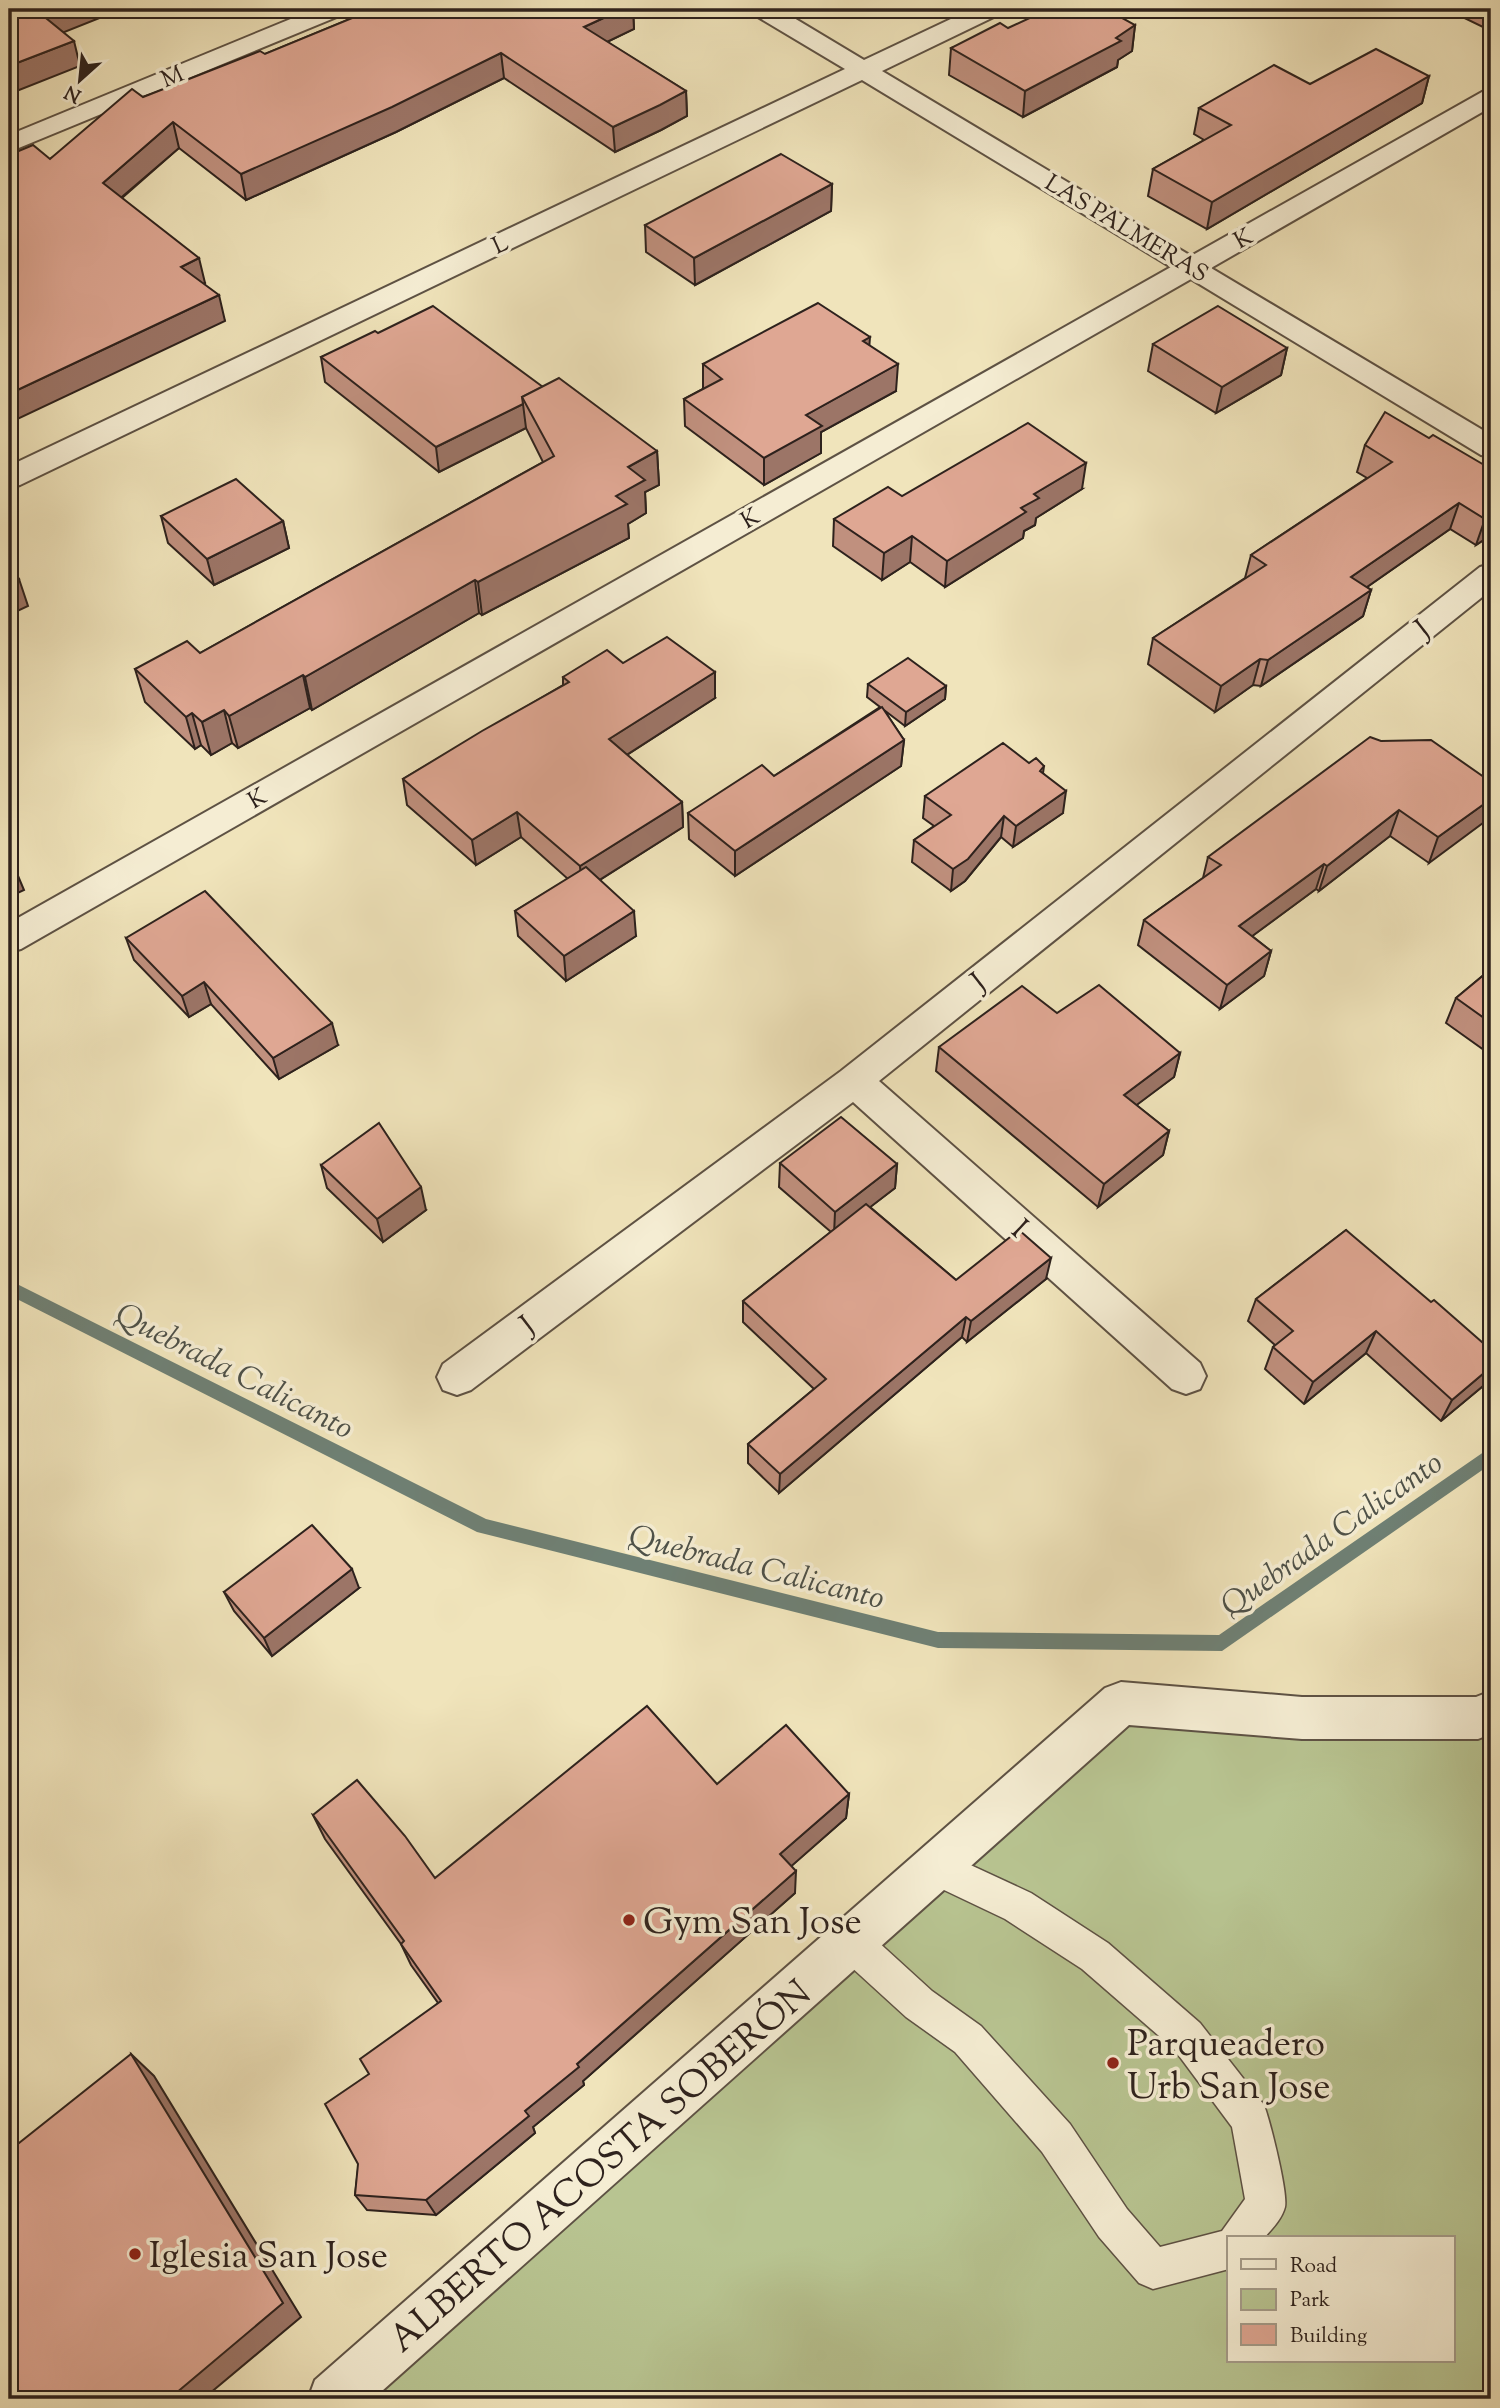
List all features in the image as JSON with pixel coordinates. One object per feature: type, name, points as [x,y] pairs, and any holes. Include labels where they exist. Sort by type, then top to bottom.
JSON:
[{"type":"street","name":"M","points":[[9,144],[335,9]]},
{"type":"street","name":"LAS PALMERAS","points":[[762,9],[1491,448]]},
{"type":"street","name":"L","points":[[9,478],[991,9]]},
{"type":"street","name":"K","points":[[9,939],[1491,97]]},
{"type":"street","name":"J","points":[[457,1377],[854,1081],[1491,574]]},
{"type":"street","name":"I","points":[[854,1081],[1186,1376]]},
{"type":"street","name":"ALBERTO ACOSTA SOBERÓN","points":[[334,2399],[1121,1703],[1302,1718],[1478,1718],[1491,1712]]},
{"type":"lane","points":[[936,1867],[1018,1906],[1095,1956],[1187,2036],[1250,2119],[1266,2206],[1241,2236]]},
{"type":"lane","points":[[851,1942],[919,2004],[968,2039],[1056,2138],[1113,2223],[1153,2269],[1227,2250]]},
{"type":"green space","points":[[1121,1703],[1478,1718],[1491,1712],[1491,2399],[334,2399]]},
{"type":"building","points":[[9,9],[54,9],[41,14],[74,41],[9,66]]},
{"type":"building","points":[[374,9],[623,9],[584,27],[686,91],[613,127],[501,53],[392,107],[241,174],[173,122],[103,183],[199,258],[181,267],[219,295],[9,394],[9,155],[33,145],[50,159],[132,89],[143,97],[260,51],[265,54]]},
{"type":"building","points":[[1049,9],[1106,9],[1135,25],[1116,38],[1121,41],[1025,91],[951,48],[1000,23],[1008,28]]},
{"type":"building","points":[[1376,49],[1429,76],[1212,202],[1153,169],[1231,125],[1199,108],[1274,65],[1310,84]]},
{"type":"building","points":[[781,154],[832,184],[694,258],[645,225]]},
{"type":"building","points":[[818,303],[870,337],[863,341],[898,364],[806,415],[822,426],[764,458],[684,399],[722,379],[703,364]]},
{"type":"building","points":[[433,306],[543,387],[522,397],[523,404],[436,447],[321,357]]},
{"type":"building","points":[[1218,306],[1287,348],[1222,387],[1153,344]]},
{"type":"building","points":[[559,378],[657,451],[628,467],[645,480],[616,496],[627,504],[478,582],[475,580],[305,677],[303,675],[229,716],[224,710],[202,722],[192,713],[186,717],[135,669],[187,641],[200,653],[554,456],[522,397]]},
{"type":"building","points":[[1385,412],[1429,438],[1433,435],[1491,469],[1487,472],[1491,474],[1491,515],[1485,519],[1459,503],[1351,577],[1371,590],[1268,660],[1260,659],[1221,686],[1153,638],[1266,565],[1251,555],[1392,462],[1365,445]]},
{"type":"building","points":[[1028,423],[1086,463],[1034,494],[1039,498],[1021,508],[1026,512],[947,561],[912,536],[884,553],[834,519],[888,487],[902,496]]},
{"type":"building","points":[[236,479],[283,521],[207,559],[161,516]]},
{"type":"building","points":[[9,568],[19,579],[9,584]]},
{"type":"building","points":[[667,637],[715,672],[609,739],[682,802],[580,866],[517,812],[472,840],[403,779],[569,682],[563,677],[607,650],[623,663]]},
{"type":"building","points":[[908,658],[946,686],[906,712],[868,684]]},
{"type":"building","points":[[882,707],[904,740],[735,851],[688,813],[762,765],[774,776]]},
{"type":"building","points":[[1370,737],[1381,741],[1431,740],[1491,782],[1491,799],[1438,837],[1399,810],[1327,866],[1324,864],[1239,926],[1271,951],[1227,985],[1144,920],[1221,865],[1208,857]]},
{"type":"building","points":[[1003,743],[1029,763],[1036,758],[1044,766],[1040,771],[1066,791],[1016,826],[1004,816],[968,859],[953,869],[914,840],[951,815],[925,796]]},
{"type":"building","points":[[586,867],[634,911],[564,956],[515,911]]},
{"type":"building","points":[[205,891],[332,1023],[273,1058],[204,982],[182,996],[126,938]]},
{"type":"building","points":[[1491,969],[1491,1023],[1456,998]]},
{"type":"building","points":[[1099,985],[1180,1053],[1124,1095],[1169,1131],[1104,1184],[939,1047],[1022,986],[1057,1013]]},
{"type":"building","points":[[841,1117],[897,1164],[835,1212],[780,1163]]},
{"type":"building","points":[[379,1123],[421,1187],[377,1219],[321,1165]]},
{"type":"building","points":[[866,1204],[956,1280],[1019,1230],[1051,1258],[971,1321],[966,1317],[780,1474],[748,1444],[826,1379],[743,1301]]},
{"type":"building","points":[[1346,1230],[1431,1302],[1434,1300],[1491,1350],[1491,1367],[1452,1400],[1376,1331],[1313,1382],[1273,1347],[1293,1331],[1256,1299]]},
{"type":"building","points":[[312,1525],[352,1569],[264,1638],[224,1592]]},
{"type":"building","points":[[647,1706],[717,1784],[786,1725],[849,1794],[780,1854],[796,1871],[577,2064],[579,2067],[525,2111],[529,2116],[426,2200],[355,2195],[358,2164],[325,2104],[369,2074],[360,2059],[441,2001],[401,1944],[404,1941],[313,1815],[357,1780],[405,1836],[435,1878]]},
{"type":"building","name":"Iglesia San Jose","points":[[131,2054],[283,2303],[169,2399],[9,2399],[9,2151]]},
{"type":"waterway","name":"Quebrada Calicanto","points":[[9,1287],[483,1526],[938,1640],[1222,1643],[1491,1455]]},
{"type":"place","name":"Gym San Jose","points":[[629,1920]]},
{"type":"place","name":"Parqueadero Urb San Jose","points":[[1113,2063]]},
{"type":"place","name":"Iglesia San Jose","points":[[135,2254]]}]
